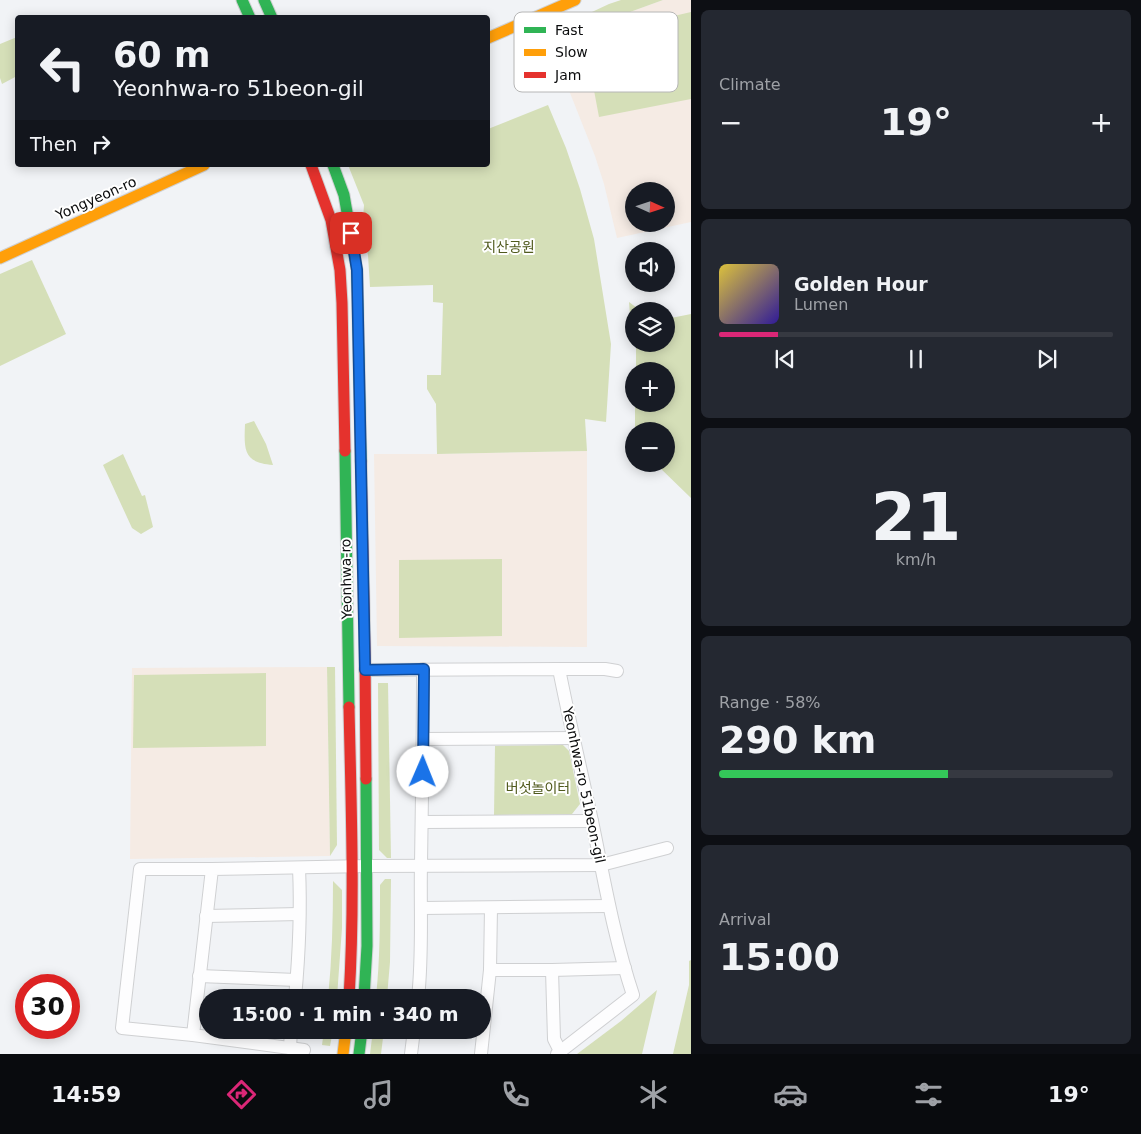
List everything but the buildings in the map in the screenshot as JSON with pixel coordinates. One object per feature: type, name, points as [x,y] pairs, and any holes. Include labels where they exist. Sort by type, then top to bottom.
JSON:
[{"type":"street","points":[[242,0],[249,15]]},
{"type":"street","points":[[264,0],[271,15]]},
{"type":"street","points":[[548,12],[575,0]]},
{"type":"street","points":[[490,37],[514,27]]},
{"type":"street","name":"Yongyeon-ro","points":[[0,258],[200,167]]},
{"type":"street","name":"Yeonhwa-ro","points":[[312,167],[331,220],[340,270],[342,303],[352,867],[352,948],[350,989]]},
{"type":"street","name":"Yeonhwa-ro","points":[[333,167],[344,195],[357,270],[365,670],[367,946],[365,989]]},
{"type":"street","points":[[365,670],[605,668],[617,671]]},
{"type":"street","points":[[419,989],[422,908],[424,669]]},
{"type":"street","name":"Yeonhwa-ro 51beon-gil","points":[[558,669],[609,906],[624,968],[634,994],[559,1052]]},
{"type":"street","points":[[424,739],[573,738]]},
{"type":"street","points":[[422,822],[592,821]]},
{"type":"street","points":[[304,1050],[193,1035],[122,1028],[140,869],[601,865],[667,848]]},
{"type":"street","points":[[296,989],[299,914],[298,868]]},
{"type":"street","points":[[193,1035],[212,869]]},
{"type":"street","points":[[422,908],[609,906]]},
{"type":"street","points":[[482,1054],[490,970],[492,908]]},
{"type":"street","points":[[206,916],[299,914]]},
{"type":"street","points":[[490,970],[624,968]]},
{"type":"street","points":[[552,970],[554,1039],[559,1052]]},
{"type":"street","points":[[200,976],[296,980]]},
{"type":"street","points":[[290,1039],[290,1048]]},
{"type":"street","points":[[343,1054],[345,1039]]},
{"type":"street","points":[[359,1054],[361,1039]]},
{"type":"street","points":[[411,1054],[413,1039]]},
{"type":"shaded area","points":[[663,0],[691,0],[691,222],[675,225],[675,182],[625,182],[625,232],[645,232],[617,238],[604,184],[570,92],[678,92],[678,12],[630,12]]},
{"type":"shaded area","points":[[587,451],[587,647],[377,646],[374,454]]},
{"type":"shaded area","points":[[327,667],[330,856],[130,859],[132,668]]},
{"type":"green space","points":[[621,0],[663,0],[630,12],[592,12]]},
{"type":"green space","points":[[691,12],[691,99],[599,117],[594,92],[678,92],[678,15]]},
{"type":"green space","points":[[15,38],[15,77],[2,84],[0,78],[0,44]]},
{"type":"green space","name":"지산공원","points":[[548,105],[566,148],[580,189],[594,239],[611,344],[606,422],[585,419],[587,451],[437,454],[436,404],[427,389],[427,375],[441,375],[443,303],[433,302],[433,285],[370,287],[368,255],[362,232],[364,205],[349,167],[490,167],[490,128]]},
{"type":"green space","points":[[32,260],[66,334],[0,366],[0,274]]},
{"type":"green space","points":[[691,314],[691,498],[664,472],[675,472],[675,422],[635,422],[635,412],[675,412],[675,362],[636,362],[636,352],[675,352],[675,317]]},
{"type":"green space","points":[[254,421],[266,444],[273,465],[256,461],[247,453],[245,424]]},
{"type":"green space","points":[[123,454],[142,496],[145,495],[153,527],[141,534],[132,528],[103,465]]},
{"type":"green space","points":[[502,559],[502,636],[399,638],[399,560]]},
{"type":"green space","points":[[327,667],[335,667],[337,845],[330,856]]},
{"type":"green space","points":[[266,673],[266,746],[133,748],[134,675]]},
{"type":"green space","points":[[378,683],[388,683],[391,858],[387,858],[379,850]]},
{"type":"green space","name":"버섯놀이터","points":[[563,745],[569,751],[580,804],[572,814],[494,815],[495,746]]},
{"type":"green space","points":[[385,879],[391,879],[390,962],[388,989],[377,989],[380,885]]},
{"type":"green space","points":[[333,881],[342,890],[342,928],[338,989],[329,989]]},
{"type":"green space","points":[[691,960],[691,1054],[673,1054],[689,985],[689,961]]},
{"type":"green space","points":[[657,990],[642,1054],[577,1054],[621,1021]]},
{"type":"green space","points":[[323,1039],[331,1039],[330,1046],[322,1045]]},
{"type":"green space","points":[[372,1039],[383,1039],[381,1054],[370,1054]]},
{"type":"traffic: fast","points":[[242,0],[249,15]]},
{"type":"traffic: fast","points":[[264,0],[271,15]]},
{"type":"traffic: fast","points":[[334,167],[344,195],[357,270],[361,461]]},
{"type":"traffic: fast","points":[[345,451],[349,707]]},
{"type":"traffic: fast","points":[[365,989],[367,946],[366,779]]},
{"type":"traffic: fast","points":[[359,1054],[361,1039]]},
{"type":"traffic: slow","points":[[548,12],[575,0]]},
{"type":"traffic: slow","points":[[490,37],[514,27]]},
{"type":"traffic: slow","points":[[0,258],[200,167]]},
{"type":"traffic: slow","points":[[343,1054],[345,1039]]},
{"type":"traffic: jam","points":[[312,167],[331,220],[340,270],[345,451]]},
{"type":"traffic: jam","points":[[361,461],[366,779]]},
{"type":"traffic: jam","points":[[349,707],[352,889],[350,989]]},
{"type":"route","points":[[351,233],[357,270],[365,670],[424,669],[423,772]]}]
